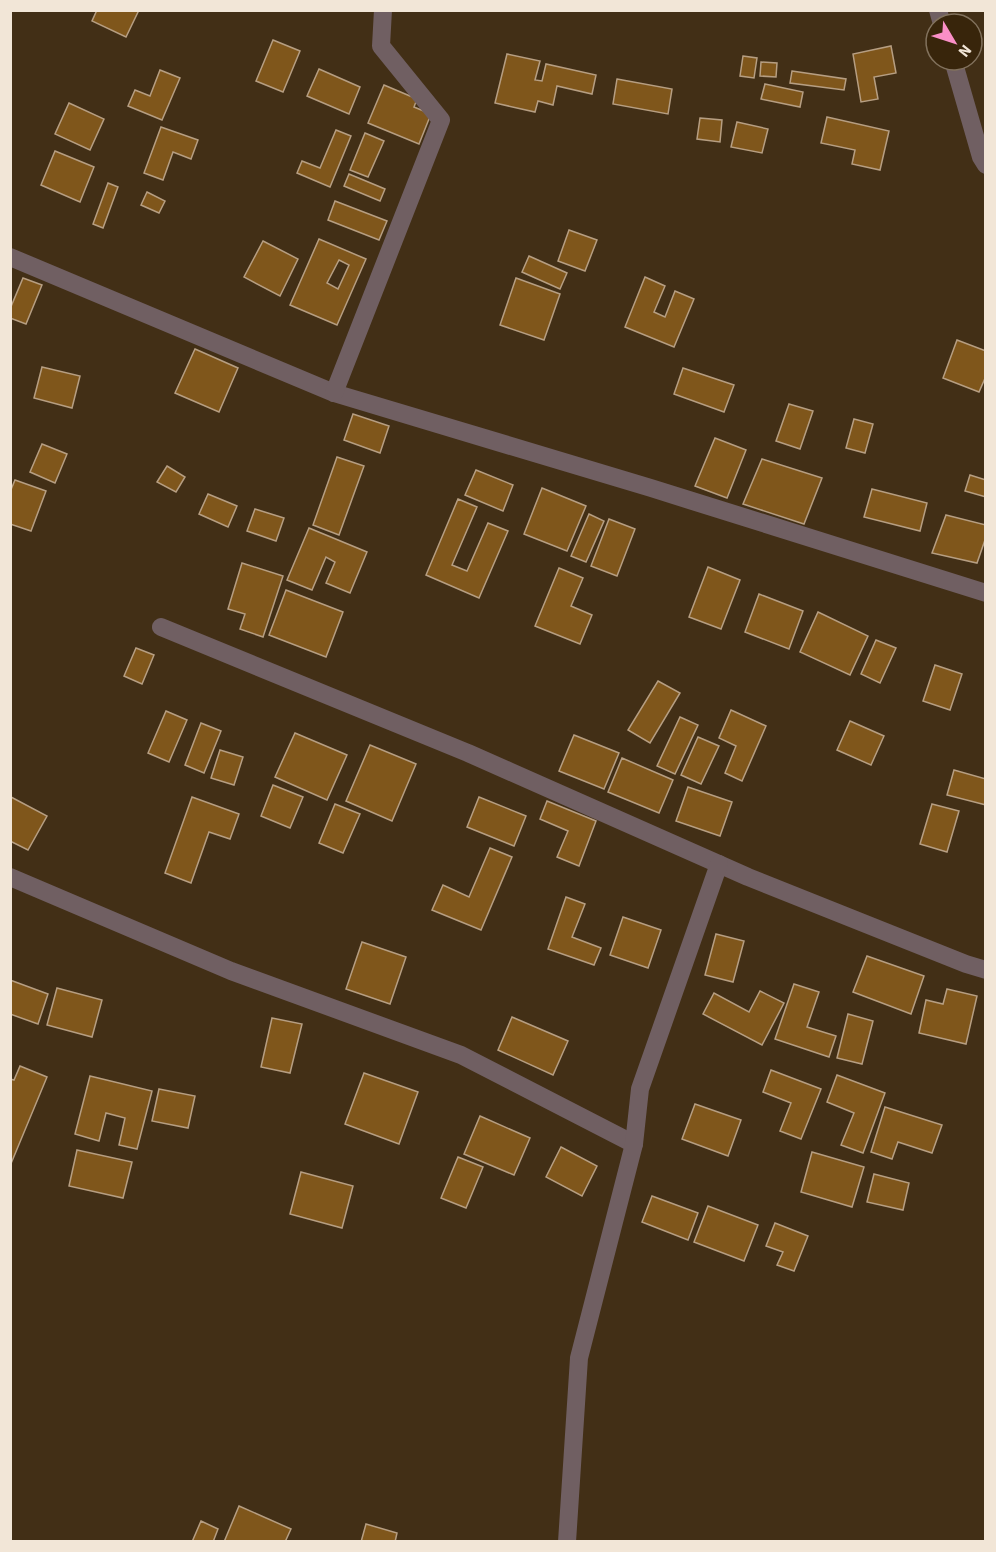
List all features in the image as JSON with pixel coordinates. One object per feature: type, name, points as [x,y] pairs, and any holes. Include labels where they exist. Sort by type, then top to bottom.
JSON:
[{"type":"street","points":[[334,393],[441,120],[381,46],[383,10]]},
{"type":"street","points":[[956,72],[981,157],[986,165]]},
{"type":"street","points":[[10,257],[334,393],[651,488],[986,593]]},
{"type":"street","points":[[161,627],[468,753],[719,864],[966,964],[986,970]]},
{"type":"street","points":[[567,1542],[579,1358],[634,1144],[640,1089],[719,864]]},
{"type":"street","points":[[10,877],[231,971],[461,1054],[634,1144]]},
{"type":"building","points":[[97,10],[139,10],[126,37],[92,21]]},
{"type":"building","points":[[273,40],[300,51],[283,92],[256,81]]},
{"type":"building","points":[[891,46],[896,73],[874,77],[878,99],[861,102],[853,54]]},
{"type":"building","points":[[507,54],[540,61],[535,80],[542,81],[546,64],[596,75],[592,94],[557,86],[553,105],[538,101],[535,112],[495,103]]},
{"type":"building","points":[[743,56],[757,58],[754,78],[740,76]]},
{"type":"building","points":[[761,62],[777,63],[776,77],[760,76]]},
{"type":"building","points":[[319,69],[360,87],[349,114],[307,96]]},
{"type":"building","points":[[160,70],[180,78],[162,120],[128,106],[135,90],[150,96]]},
{"type":"building","points":[[792,71],[846,79],[844,90],[790,83]]},
{"type":"building","points":[[617,79],[672,89],[668,114],[613,104]]},
{"type":"building","points":[[765,84],[803,92],[800,107],[761,99]]},
{"type":"building","points":[[384,85],[417,99],[414,107],[431,114],[419,144],[368,123]]},
{"type":"building","points":[[69,103],[104,119],[90,150],[55,134]]},
{"type":"building","points":[[827,117],[889,131],[880,170],[852,164],[855,150],[821,143]]},
{"type":"building","points":[[700,118],[722,120],[720,142],[697,139]]},
{"type":"building","points":[[737,122],[768,129],[762,153],[731,147]]},
{"type":"building","points":[[161,127],[198,140],[191,159],[173,152],[163,180],[144,173]]},
{"type":"building","points":[[336,130],[351,136],[330,187],[297,173],[302,161],[320,168]]},
{"type":"building","points":[[365,133],[384,141],[368,177],[350,170]]},
{"type":"building","points":[[55,151],[94,167],[80,202],[41,185]]},
{"type":"building","points":[[349,174],[385,189],[380,201],[344,186]]},
{"type":"building","points":[[108,183],[118,187],[103,228],[93,224]]},
{"type":"building","points":[[147,192],[165,201],[159,213],[141,205]]},
{"type":"building","points":[[335,201],[387,221],[379,240],[328,220]]},
{"type":"building","points":[[569,230],[597,240],[585,271],[558,261]]},
{"type":"building","points":[[319,239],[366,259],[337,325],[290,305]],"holes":[[[339,260],[349,265],[338,289],[327,283]]]},
{"type":"building","points":[[263,241],[298,259],[280,296],[244,277]]},
{"type":"building","points":[[529,256],[567,273],[560,289],[522,272]]},
{"type":"building","points":[[645,277],[665,286],[654,312],[665,317],[675,291],[694,299],[674,347],[625,327]]},
{"type":"building","points":[[23,278],[42,285],[26,324],[10,318],[10,309]]},
{"type":"building","points":[[516,278],[560,294],[544,340],[500,325]]},
{"type":"building","points":[[957,340],[986,351],[986,376],[979,392],[943,378]]},
{"type":"building","points":[[195,349],[238,368],[219,412],[175,393]]},
{"type":"building","points":[[42,367],[80,376],[72,408],[34,398]]},
{"type":"building","points":[[683,368],[734,385],[724,412],[674,394]]},
{"type":"building","points":[[789,404],[813,411],[800,449],[776,441]]},
{"type":"building","points":[[353,414],[389,426],[380,453],[344,440]]},
{"type":"building","points":[[854,419],[873,424],[865,453],[846,448]]},
{"type":"building","points":[[715,438],[746,450],[727,498],[695,486]]},
{"type":"building","points":[[42,444],[67,454],[55,483],[30,472]]},
{"type":"building","points":[[337,457],[364,466],[339,535],[313,525]]},
{"type":"building","points":[[762,459],[822,478],[804,524],[743,504]]},
{"type":"building","points":[[167,466],[185,477],[176,492],[157,482]]},
{"type":"building","points":[[476,470],[513,485],[503,511],[465,495]]},
{"type":"building","points":[[970,475],[986,480],[986,497],[965,491]]},
{"type":"building","points":[[15,480],[46,491],[31,531],[10,524],[10,492]]},
{"type":"building","points":[[542,488],[586,506],[567,551],[524,534]]},
{"type":"building","points":[[872,489],[927,503],[920,531],[864,517]]},
{"type":"building","points":[[208,494],[237,506],[228,527],[199,514]]},
{"type":"building","points":[[458,499],[477,507],[452,565],[467,571],[488,523],[508,531],[479,598],[426,575]]},
{"type":"building","points":[[255,509],[284,518],[276,541],[247,531]]},
{"type":"building","points":[[589,514],[604,521],[586,562],[571,556]]},
{"type":"building","points":[[946,515],[986,525],[986,537],[977,563],[932,553]]},
{"type":"building","points":[[609,519],[635,529],[617,576],[591,566]]},
{"type":"building","points":[[309,528],[367,552],[350,593],[326,583],[335,562],[326,557],[312,590],[287,580]]},
{"type":"building","points":[[242,563],[283,576],[263,637],[240,629],[245,614],[228,609]]},
{"type":"building","points":[[708,567],[740,580],[721,629],[689,617]]},
{"type":"building","points":[[559,568],[583,578],[571,606],[592,615],[580,644],[535,626]]},
{"type":"building","points":[[286,590],[343,612],[326,657],[269,635]]},
{"type":"building","points":[[759,594],[803,611],[789,649],[745,632]]},
{"type":"building","points":[[818,612],[868,636],[850,675],[800,652]]},
{"type":"building","points":[[876,640],[896,648],[880,683],[861,674]]},
{"type":"building","points":[[136,648],[154,655],[142,684],[124,676]]},
{"type":"building","points":[[935,665],[962,674],[950,710],[923,701]]},
{"type":"building","points":[[658,681],[680,693],[650,743],[628,730]]},
{"type":"building","points":[[731,710],[766,726],[742,781],[725,773],[736,746],[719,738]]},
{"type":"building","points":[[166,711],[187,720],[169,762],[148,753]]},
{"type":"building","points":[[680,717],[698,725],[675,774],[657,766]]},
{"type":"building","points":[[850,721],[884,736],[871,765],[837,750]]},
{"type":"building","points":[[201,723],[221,731],[204,773],[185,765]]},
{"type":"building","points":[[295,733],[347,755],[327,800],[275,777]]},
{"type":"building","points":[[574,735],[619,753],[604,789],[559,771]]},
{"type":"building","points":[[698,737],[719,746],[701,784],[681,775]]},
{"type":"building","points":[[370,745],[416,764],[392,821],[346,801]]},
{"type":"building","points":[[220,750],[243,757],[234,785],[211,778]]},
{"type":"building","points":[[622,758],[673,780],[659,813],[608,792]]},
{"type":"building","points":[[954,770],[986,779],[986,805],[947,795]]},
{"type":"building","points":[[273,785],[303,797],[290,828],[261,816]]},
{"type":"building","points":[[688,787],[732,802],[720,836],[676,821]]},
{"type":"building","points":[[11,797],[47,816],[28,850],[10,841]]},
{"type":"building","points":[[192,797],[239,814],[230,839],[209,832],[191,883],[165,873]]},
{"type":"building","points":[[479,797],[526,816],[514,846],[467,827]]},
{"type":"building","points":[[547,801],[596,821],[579,866],[557,857],[568,831],[540,819]]},
{"type":"building","points":[[335,804],[360,814],[343,853],[319,843]]},
{"type":"building","points":[[932,804],[959,811],[947,852],[920,844]]},
{"type":"building","points":[[490,848],[512,857],[481,930],[432,910],[443,885],[469,897]]},
{"type":"building","points":[[566,897],[585,904],[572,937],[601,948],[594,965],[548,949]]},
{"type":"building","points":[[623,917],[661,930],[648,968],[610,955]]},
{"type":"building","points":[[716,934],[744,941],[733,982],[705,975]]},
{"type":"building","points":[[362,942],[406,957],[390,1004],[346,989]]},
{"type":"building","points":[[867,956],[924,976],[911,1014],[853,992]]},
{"type":"building","points":[[10,980],[48,994],[38,1024],[10,1014]]},
{"type":"building","points":[[794,984],[819,992],[807,1027],[836,1036],[829,1057],[775,1039]]},
{"type":"building","points":[[57,988],[102,1000],[92,1037],[47,1025]]},
{"type":"building","points":[[947,989],[977,996],[966,1044],[919,1033],[926,1000],[943,1004]]},
{"type":"building","points":[[760,991],[784,1003],[762,1045],[703,1014],[714,993],[749,1012]]},
{"type":"building","points":[[848,1014],[873,1021],[862,1064],[837,1058]]},
{"type":"building","points":[[512,1017],[568,1041],[553,1075],[498,1050]]},
{"type":"building","points":[[272,1018],[302,1024],[290,1073],[261,1067]]},
{"type":"building","points":[[20,1066],[47,1077],[10,1166],[10,1079],[14,1080]]},
{"type":"building","points":[[771,1070],[821,1089],[801,1139],[780,1131],[791,1103],[763,1092]]},
{"type":"building","points":[[364,1073],[418,1092],[399,1144],[345,1124]]},
{"type":"building","points":[[837,1075],[885,1093],[863,1153],[841,1145],[854,1113],[827,1102]]},
{"type":"building","points":[[90,1076],[152,1091],[137,1149],[119,1145],[125,1118],[106,1113],[99,1141],[75,1134]]},
{"type":"building","points":[[159,1089],[195,1096],[188,1128],[152,1121]]},
{"type":"building","points":[[695,1104],[741,1120],[728,1156],[682,1139]]},
{"type":"building","points":[[885,1107],[942,1125],[932,1153],[898,1142],[892,1159],[871,1152]]},
{"type":"building","points":[[480,1116],[530,1138],[514,1175],[464,1154]]},
{"type":"building","points":[[561,1147],[597,1166],[582,1196],[546,1177]]},
{"type":"building","points":[[77,1150],[132,1162],[123,1198],[69,1186]]},
{"type":"building","points":[[812,1152],[864,1167],[852,1207],[801,1192]]},
{"type":"building","points":[[458,1157],[483,1167],[466,1208],[441,1198]]},
{"type":"building","points":[[301,1172],[353,1186],[342,1228],[290,1214]]},
{"type":"building","points":[[874,1174],[909,1183],[903,1210],[867,1202]]},
{"type":"building","points":[[652,1196],[698,1213],[688,1240],[642,1222]]},
{"type":"building","points":[[708,1206],[758,1225],[744,1261],[694,1242]]},
{"type":"building","points":[[775,1223],[808,1236],[794,1271],[777,1265],[783,1252],[766,1246]]},
{"type":"building","points":[[239,1506],[291,1529],[285,1542],[224,1542]]},
{"type":"building","points":[[201,1521],[218,1529],[213,1542],[192,1542]]},
{"type":"building","points":[[366,1524],[397,1533],[395,1542],[361,1542]]}]
